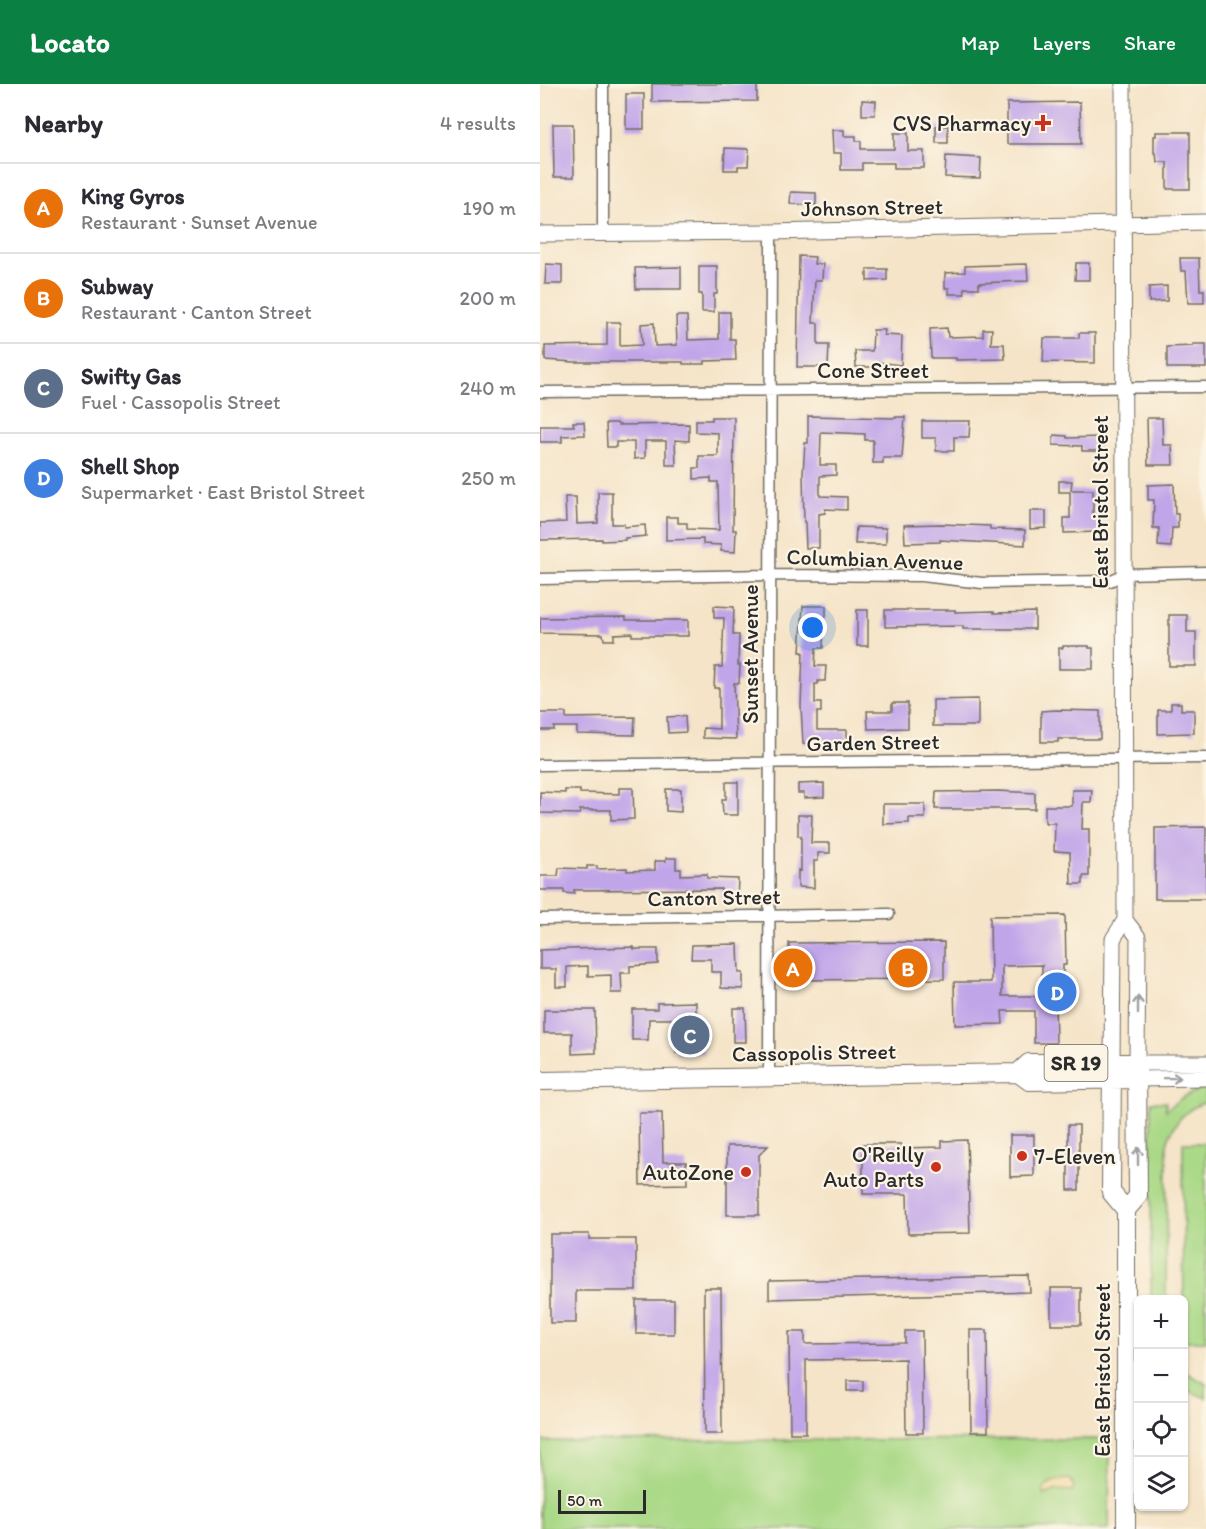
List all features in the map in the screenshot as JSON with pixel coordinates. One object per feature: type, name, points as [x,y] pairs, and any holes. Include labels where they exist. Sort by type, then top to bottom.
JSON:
[{"type":"main road","name":"East Bristol Street","points":[[1123,84],[1125,920],[1113,939],[1111,1192],[1126,1210],[1126,1529]]},
{"type":"main road","name":"Johnson Street","points":[[540,234],[771,232],[1206,222]]},
{"type":"main road","name":"East Bristol Street","points":[[1125,920],[1138,937],[1138,1196],[1126,1210]]},
{"type":"main road","name":"Cassopolis Street","points":[[540,1081],[1018,1072],[1029,1081],[1206,1063]]},
{"type":"main road","name":"Cassopolis Street","points":[[1137,1071],[1206,1078]]},
{"type":"street","points":[[603,84],[603,233]]},
{"type":"street","name":"Sunset Avenue","points":[[769,1077],[771,232]]},
{"type":"street","name":"Cone Street","points":[[540,392],[1206,387]]},
{"type":"street","name":"Columbian Avenue","points":[[540,579],[770,575],[922,576],[982,583],[1110,581],[1124,574],[1206,572]]},
{"type":"street","name":"Garden Street","points":[[540,765],[1206,758]]},
{"type":"street","name":"Canton Street","points":[[540,919],[889,914]]},
{"type":"green space","points":[[1206,1087],[1206,1102],[1192,1108],[1181,1117],[1167,1143],[1166,1295],[1151,1295],[1151,1102],[1166,1102],[1166,1110],[1183,1097]]},
{"type":"green space","points":[[1183,1143],[1206,1143],[1206,1341],[1188,1341],[1188,1295],[1184,1295]]},
{"type":"green space","points":[[1188,1373],[1206,1384],[1206,1398],[1188,1391]]},
{"type":"green space","points":[[1110,1439],[1109,1529],[540,1529],[540,1441]]},
{"type":"sand","points":[[1070,1479],[1074,1486],[1072,1491],[1058,1490],[1043,1495],[1048,1484]]},
{"type":"building","points":[[652,84],[757,84],[757,101],[652,102]]},
{"type":"building","points":[[626,94],[644,94],[644,129],[626,129]]},
{"type":"building","points":[[862,100],[876,101],[875,115],[862,115]]},
{"type":"building","name":"CVS Pharmacy","points":[[1080,102],[1081,144],[1007,144],[1007,103]]},
{"type":"building","points":[[553,124],[573,124],[574,177],[554,177]]},
{"type":"building","points":[[936,126],[948,126],[948,143],[936,143]]},
{"type":"building","points":[[832,130],[844,130],[844,136],[856,136],[856,141],[861,141],[861,149],[894,149],[894,133],[908,133],[908,151],[924,151],[924,168],[894,168],[894,163],[862,163],[862,170],[841,170],[841,153],[833,153]]},
{"type":"building","points":[[1156,132],[1190,132],[1190,189],[1167,189],[1167,162],[1157,162],[1156,153],[1154,153]]},
{"type":"building","points":[[725,148],[749,149],[748,166],[738,166],[738,170],[724,170]]},
{"type":"building","points":[[946,156],[981,158],[980,178],[945,177]]},
{"type":"building","points":[[791,192],[816,193],[816,205],[790,204]]},
{"type":"building","points":[[799,256],[815,257],[814,264],[823,264],[822,280],[815,280],[813,323],[818,323],[818,345],[829,345],[828,367],[797,367]]},
{"type":"building","points":[[1180,258],[1199,258],[1200,290],[1204,290],[1204,303],[1188,303],[1186,271],[1181,271]]},
{"type":"building","points":[[1076,263],[1089,263],[1089,280],[1075,280]]},
{"type":"building","points":[[546,264],[562,265],[562,284],[545,284]]},
{"type":"building","points":[[1027,264],[1028,281],[979,283],[979,288],[964,288],[965,294],[949,294],[949,288],[945,288],[945,273],[965,272],[965,266]]},
{"type":"building","points":[[699,266],[717,266],[717,294],[714,294],[714,312],[702,312],[702,294],[699,294]]},
{"type":"building","points":[[681,267],[681,289],[636,289],[635,268]]},
{"type":"building","points":[[867,269],[887,269],[887,280],[867,281]]},
{"type":"building","points":[[1167,286],[1167,301],[1149,302],[1149,287]]},
{"type":"building","points":[[719,312],[730,312],[730,339],[735,339],[736,360],[683,364],[683,362],[545,360],[545,346],[607,345],[607,322],[620,322],[620,346],[642,345],[641,324],[654,323],[655,346],[677,345],[676,316],[687,316],[688,340],[719,339]]},
{"type":"building","points":[[947,328],[948,337],[983,336],[983,329],[992,329],[991,344],[1004,344],[1005,359],[931,358],[930,329]]},
{"type":"building","points":[[873,330],[885,330],[884,335],[902,336],[901,365],[878,362],[878,367],[856,367],[855,351],[872,351]]},
{"type":"building","points":[[1079,333],[1095,333],[1095,363],[1043,362],[1044,338],[1079,338]]},
{"type":"building","points":[[1193,344],[1206,344],[1206,368],[1167,368],[1167,347],[1193,346]]},
{"type":"building","points":[[808,416],[905,417],[902,458],[883,458],[883,463],[873,463],[873,440],[865,440],[865,434],[821,432],[820,465],[836,465],[836,475],[820,476],[820,496],[847,497],[847,510],[825,509],[825,513],[819,514],[819,548],[806,548],[803,473],[805,443],[808,443]]},
{"type":"building","points":[[712,417],[734,417],[733,530],[736,530],[735,552],[721,551],[721,545],[703,544],[703,539],[666,540],[666,517],[678,517],[678,523],[687,523],[687,529],[719,530],[718,482],[711,482],[711,478],[694,479],[694,468],[699,468],[699,456],[718,456],[718,433],[696,432],[696,420],[712,420]]},
{"type":"building","points":[[1147,418],[1162,418],[1163,445],[1172,445],[1173,465],[1148,465]]},
{"type":"building","points":[[922,421],[970,421],[969,437],[954,437],[954,451],[936,451],[936,438],[922,438]]},
{"type":"building","points":[[573,422],[584,422],[585,435],[562,436],[562,442],[540,442],[540,426],[574,426]]},
{"type":"building","points":[[606,423],[617,423],[618,425],[689,424],[689,441],[675,440],[676,465],[666,465],[666,441],[645,441],[645,458],[634,459],[634,442],[616,442],[616,447],[607,447]]},
{"type":"building","points":[[1054,435],[1067,436],[1067,438],[1099,437],[1099,451],[1082,451],[1082,446],[1053,445]]},
{"type":"building","points":[[1059,481],[1072,481],[1071,490],[1093,490],[1093,516],[1099,516],[1099,532],[1064,533],[1064,518],[1070,518],[1070,492],[1059,492]]},
{"type":"building","points":[[1174,484],[1178,528],[1172,528],[1171,547],[1158,546],[1159,528],[1153,528],[1154,500],[1148,500],[1148,485]]},
{"type":"building","points":[[598,492],[612,492],[612,524],[624,524],[624,527],[645,525],[646,536],[602,541],[602,539],[540,540],[540,523],[566,522],[565,497],[576,497],[577,524],[598,523]]},
{"type":"building","points":[[1030,511],[1046,511],[1046,528],[1030,529]]},
{"type":"building","points":[[941,524],[1025,530],[1025,545],[940,540],[940,542],[905,543],[904,525]]},
{"type":"building","points":[[856,527],[886,528],[886,544],[855,544]]},
{"type":"building","points":[[714,606],[734,607],[733,635],[739,635],[739,683],[734,683],[736,739],[703,738],[703,728],[719,729],[719,688],[714,688],[715,667],[722,667],[724,618],[714,618]]},
{"type":"building","points":[[803,606],[826,606],[823,648],[816,648],[815,666],[826,666],[825,681],[818,681],[818,684],[815,684],[815,703],[821,703],[821,712],[817,712],[817,730],[847,730],[847,744],[803,744],[801,706],[803,652],[800,652]]},
{"type":"building","points":[[857,610],[868,610],[868,646],[857,646]]},
{"type":"building","points":[[885,610],[1035,612],[1035,629],[963,629],[963,626],[885,627]]},
{"type":"building","points":[[1169,615],[1187,615],[1187,632],[1196,632],[1196,666],[1169,666]]},
{"type":"building","points":[[626,617],[626,620],[688,620],[688,636],[632,636],[632,633],[614,634],[614,640],[604,640],[603,634],[540,633],[540,618]]},
{"type":"building","points":[[1063,646],[1093,648],[1093,669],[1059,669],[1059,648]]},
{"type":"building","points":[[978,699],[978,726],[933,726],[933,700]]},
{"type":"building","points":[[892,703],[908,703],[908,728],[868,729],[867,711],[892,711]]},
{"type":"building","points":[[1171,703],[1181,703],[1181,710],[1194,710],[1194,733],[1158,734],[1158,710],[1171,710]]},
{"type":"building","points":[[1041,711],[1100,711],[1100,739],[1058,739],[1058,742],[1041,742]]},
{"type":"building","points":[[540,713],[566,713],[566,718],[635,717],[634,735],[577,734],[577,727],[554,727],[554,730],[540,730]]},
{"type":"building","points":[[685,716],[686,732],[668,733],[667,717]]},
{"type":"building","points":[[726,782],[738,782],[738,815],[723,815],[722,799],[726,799]]},
{"type":"building","points":[[824,783],[824,797],[804,798],[804,793],[798,793],[798,784]]},
{"type":"building","points":[[619,788],[633,788],[634,819],[611,820],[611,810],[580,810],[580,814],[540,813],[540,792],[565,793],[565,790],[580,790],[580,793],[619,794]]},
{"type":"building","points":[[666,789],[681,789],[681,812],[666,811]]},
{"type":"building","points":[[1072,790],[1092,790],[1091,802],[1083,802],[1082,829],[1089,829],[1089,876],[1083,876],[1083,884],[1071,884],[1070,852],[1054,851],[1055,823],[1045,823],[1045,806],[1072,806]]},
{"type":"building","points":[[936,792],[1035,793],[1035,809],[935,809]]},
{"type":"building","points":[[883,804],[925,804],[925,818],[909,818],[909,823],[883,824]]},
{"type":"building","points":[[798,815],[812,815],[811,843],[830,843],[830,853],[818,853],[818,861],[814,861],[814,888],[798,887],[798,870],[801,871],[801,836],[798,836]]},
{"type":"building","points":[[1206,827],[1206,899],[1155,899],[1155,828]]},
{"type":"building","points":[[666,858],[676,858],[676,869],[681,869],[681,875],[707,874],[707,878],[738,879],[737,898],[721,898],[721,889],[574,890],[574,894],[564,893],[564,890],[540,890],[540,876],[558,876],[559,868],[587,869],[587,866],[597,866],[597,869],[655,870],[655,861],[666,861]]},
{"type":"building","points":[[1065,915],[1066,965],[1063,965],[1063,983],[1071,983],[1071,1002],[1055,1002],[1056,1043],[1034,1043],[1034,1011],[1002,1011],[1003,1024],[955,1025],[954,982],[991,982],[990,916]],"holes":[[[1042,965],[1042,996],[1002,996],[1002,966]]]},
{"type":"building","points":[[944,942],[944,979],[789,980],[789,943]]},
{"type":"building","points":[[738,944],[739,973],[743,973],[743,989],[721,988],[721,972],[711,972],[711,959],[691,959],[692,945]]},
{"type":"building","points":[[634,947],[634,949],[658,949],[658,964],[630,966],[630,973],[621,973],[622,993],[611,993],[611,975],[588,976],[588,966],[567,967],[567,987],[556,987],[556,969],[540,969],[540,950]]},
{"type":"building","points":[[696,1002],[696,1019],[703,1019],[703,1053],[676,1053],[675,1019],[649,1019],[648,1040],[632,1040],[632,1009],[657,1009],[657,1003]]},
{"type":"building","points":[[733,1008],[745,1008],[746,1042],[733,1042]]},
{"type":"building","points":[[544,1010],[595,1010],[596,1053],[572,1054],[572,1033],[544,1033]]},
{"type":"building","points":[[639,1113],[662,1113],[663,1162],[686,1162],[687,1184],[640,1185]]},
{"type":"building","name":"7-Eleven","points":[[1068,1125],[1079,1125],[1079,1190],[1068,1190]]},
{"type":"building","name":"7-Eleven","points":[[1010,1135],[1034,1135],[1034,1176],[1010,1177]]},
{"type":"building","points":[[967,1140],[970,1233],[908,1234],[907,1194],[863,1194],[863,1144],[901,1144],[901,1148],[942,1147],[942,1141]]},
{"type":"building","points":[[727,1146],[768,1146],[759,1155],[759,1215],[727,1215]]},
{"type":"building","points":[[550,1234],[589,1234],[589,1239],[636,1239],[636,1291],[576,1291],[576,1323],[550,1323]]},
{"type":"building","points":[[1029,1276],[1030,1292],[769,1299],[769,1281]]},
{"type":"building","points":[[704,1288],[721,1288],[722,1434],[705,1434]]},
{"type":"building","points":[[1051,1288],[1081,1288],[1081,1325],[1051,1325]]},
{"type":"building","points":[[636,1300],[674,1300],[674,1334],[636,1334]]},
{"type":"building","points":[[970,1330],[987,1330],[988,1432],[971,1432]]},
{"type":"building","points":[[905,1331],[922,1331],[923,1433],[906,1433],[905,1359],[806,1360],[806,1433],[790,1433],[789,1332],[805,1332],[805,1344],[905,1343]]},
{"type":"building","points":[[847,1381],[863,1381],[863,1391],[847,1391]]},
{"type":"place","name":"CVS Pharmacy","points":[[1043,123]]},
{"type":"place","name":"King Gyros","points":[[793,968]]},
{"type":"place","name":"Subway","points":[[908,968]]},
{"type":"place","name":"Shell Shop","points":[[1057,992]]},
{"type":"place","name":"Swifty Gas","points":[[690,1035]]},
{"type":"place","name":"7-Eleven","points":[[1022,1156]]},
{"type":"place","name":"O'Reilly Auto Parts","points":[[936,1167]]},
{"type":"place","name":"AutoZone","points":[[746,1172]]}]
